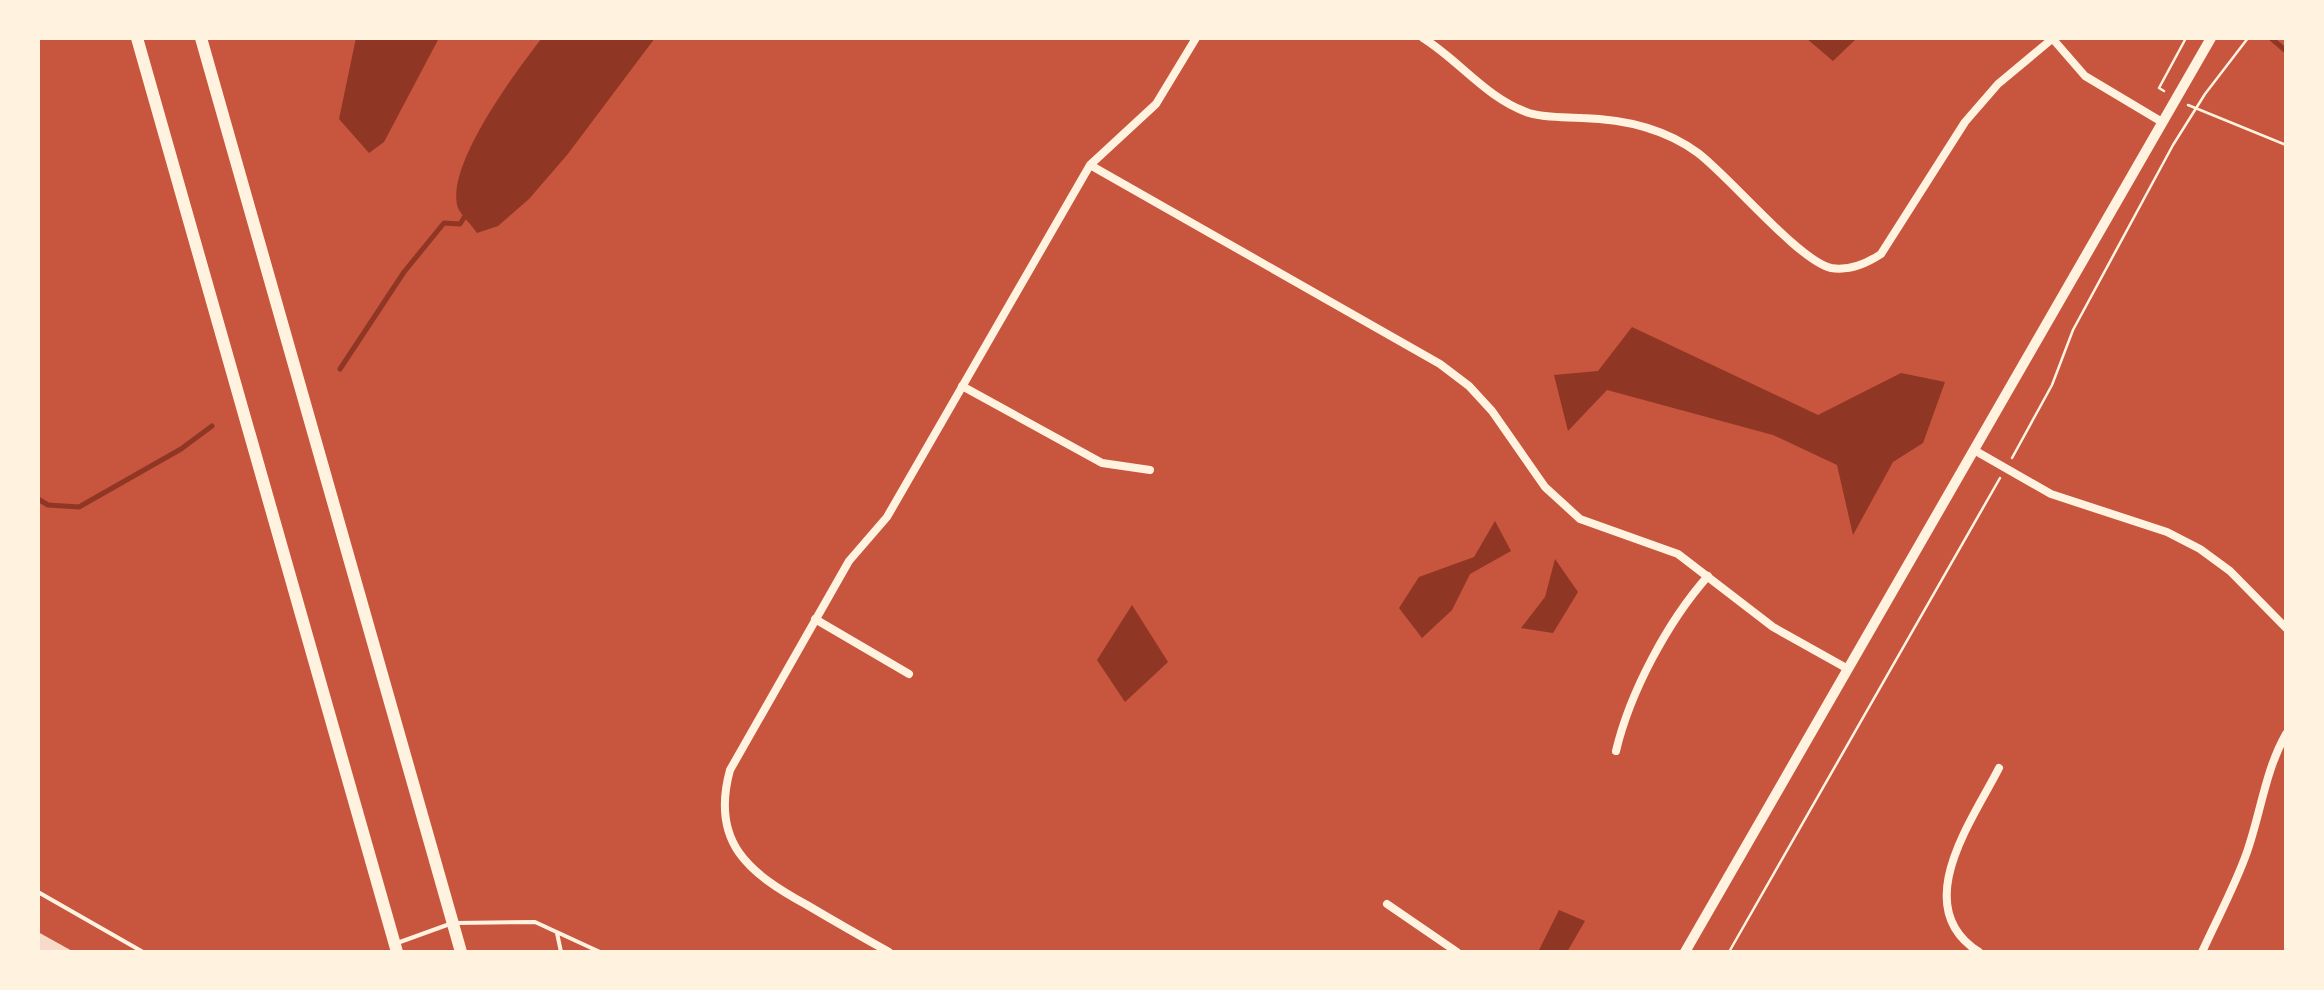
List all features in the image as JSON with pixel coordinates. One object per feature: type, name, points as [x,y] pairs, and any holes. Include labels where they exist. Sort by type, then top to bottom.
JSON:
[{"type":"main road","points":[[137,38],[396,948]]},
{"type":"main road","points":[[202,38],[461,952]]},
{"type":"street","points":[[889,952],[756,874],[736,850],[726,824],[730,770],[848,561],[887,517],[1090,165],[1156,104],[1196,38]]},
{"type":"street","points":[[1423,38],[1505,103],[1531,114],[1624,121],[1660,132],[1694,150],[1725,175],[1804,254],[1834,268],[1867,264],[1881,254],[1965,122],[1998,84],[2052,38],[2084,76],[2162,122]]},
{"type":"street","points":[[1685,952],[2210,38]]},
{"type":"street","points":[[1090,165],[1440,364],[1469,386],[1492,411],[1545,486],[1580,520],[1678,554],[1774,627],[1848,669]]},
{"type":"street","points":[[962,386],[1102,463],[1150,470]]},
{"type":"street","points":[[1974,450],[2051,494],[2167,532],[2200,549],[2230,570],[2286,628]]},
{"type":"street","points":[[1616,751],[1623,720],[1636,691],[1681,611],[1708,576]]},
{"type":"street","points":[[815,619],[909,674]]},
{"type":"street","points":[[2202,952],[2246,852],[2274,755],[2286,734]]},
{"type":"street","points":[[1979,952],[1953,926],[1946,906],[1946,883],[1952,861],[1998,768]]},
{"type":"street","points":[[1386,904],[1458,952]]},
{"type":"lane","points":[[38,892],[143,952]]},
{"type":"lane","points":[[396,948],[453,924],[535,922],[600,952]]},
{"type":"lane","points":[[557,932],[561,952]]},
{"type":"path","points":[[2186,38],[2159,88],[2195,109],[2286,145]]},
{"type":"path","points":[[1729,952],[2052,385],[2073,330],[2195,109],[2248,38]]},
{"type":"shaded area","points":[[356,38],[439,38],[384,142],[369,153],[339,119]]},
{"type":"shaded area","points":[[542,38],[655,38],[529,199],[498,226],[477,233],[458,208],[462,169],[485,120]]},
{"type":"shaded area","points":[[1806,38],[1857,38],[1833,61]]},
{"type":"shaded area","points":[[1632,327],[1818,415],[1901,373],[1945,382],[1923,443],[1893,462],[1853,535],[1837,465],[1773,435],[1607,390],[1568,431],[1554,375],[1598,371]]},
{"type":"shaded area","points":[[1495,521],[1511,551],[1470,574],[1452,610],[1422,638],[1399,608],[1419,577],[1474,557]]},
{"type":"shaded area","points":[[1555,559],[1578,592],[1553,633],[1521,628],[1545,597]]},
{"type":"shaded area","points":[[1132,605],[1168,662],[1125,702],[1097,660]]},
{"type":"shaded area","points":[[1559,910],[1585,921],[1567,952],[1538,952]]},
{"type":"building","points":[[38,932],[74,952],[38,952]]},
{"type":"waterway","points":[[2272,39],[2286,51]]},
{"type":"waterway","points":[[340,369],[404,272],[444,223],[460,224],[469,210]]},
{"type":"waterway","points":[[38,499],[48,505],[79,507],[181,449],[212,426]]}]
